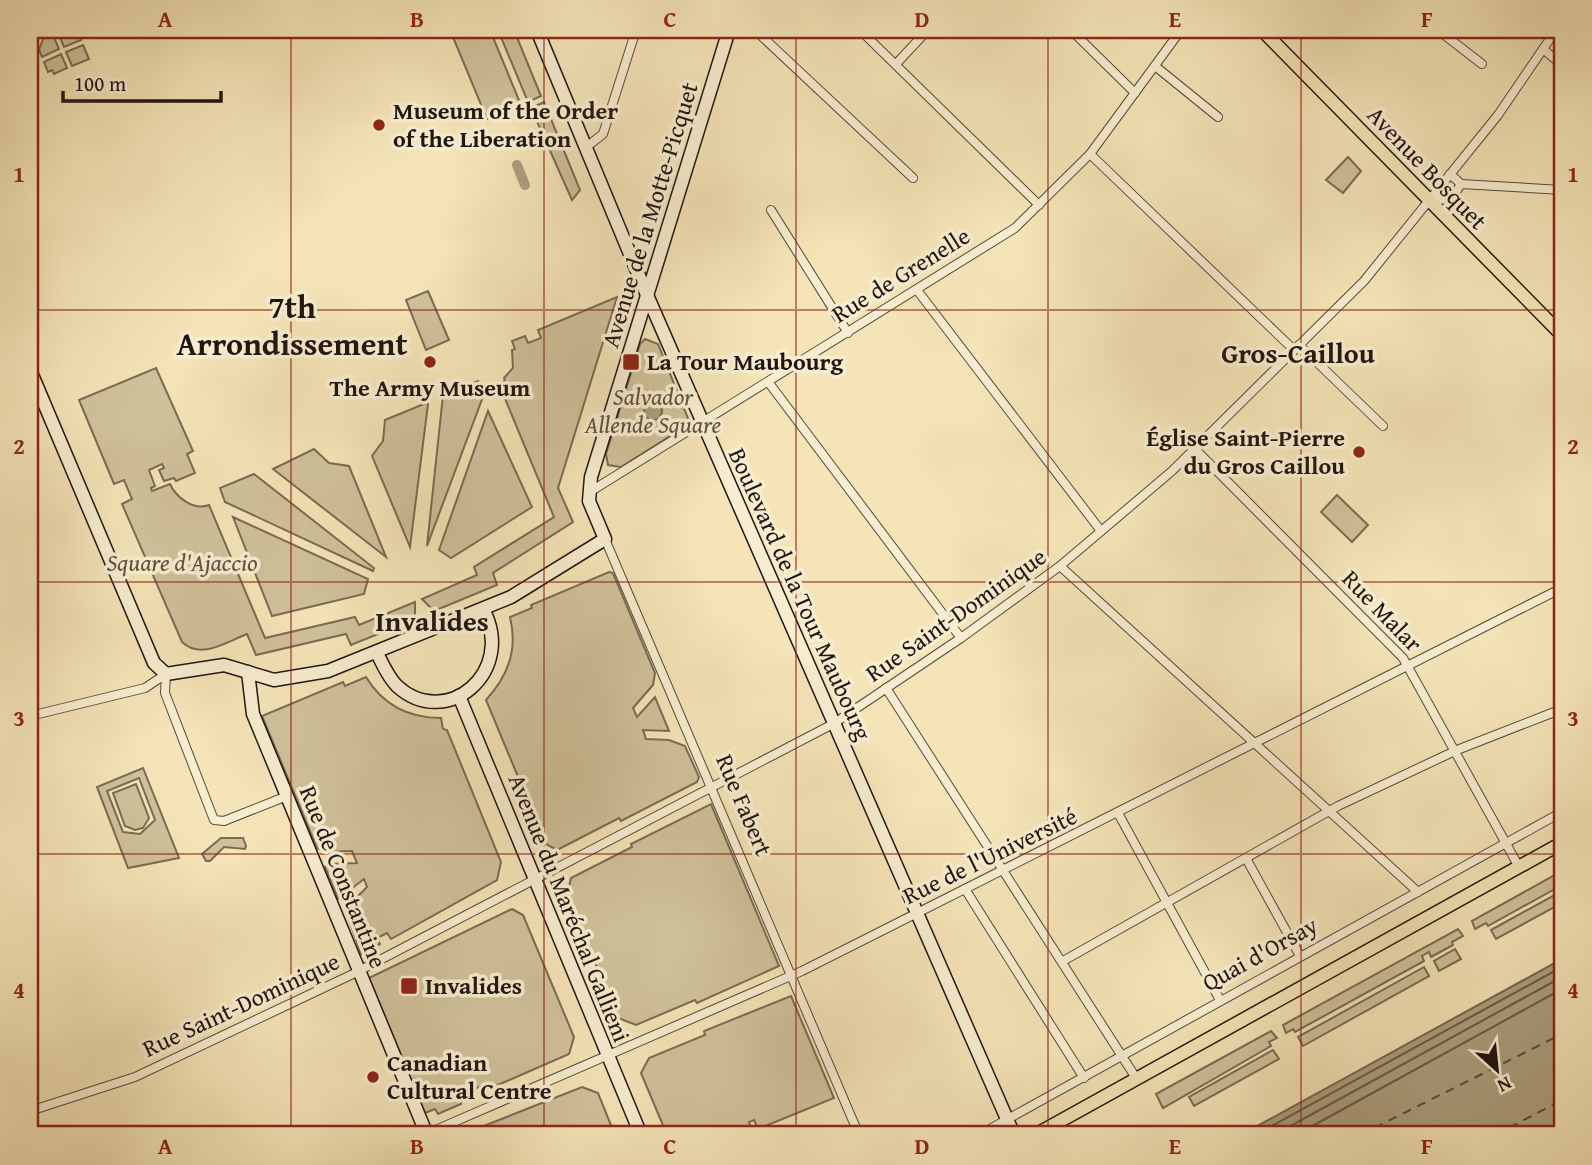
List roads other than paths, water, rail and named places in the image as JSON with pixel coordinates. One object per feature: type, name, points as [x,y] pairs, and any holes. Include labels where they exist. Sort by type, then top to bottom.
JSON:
[{"type":"main road","name":"Boulevard de la Tour Maubourg","points":[[537,30],[647,295],[1014,1135]]},
{"type":"main road","name":"Avenue de la Motte-Picquet","points":[[588,493],[729,30]]},
{"type":"main road","name":"Avenue Bosquet","points":[[1262,30],[1562,333]]},
{"type":"main road","points":[[30,370],[34,392],[154,663],[166,674],[224,665],[274,680],[328,671],[511,597],[605,539]]},
{"type":"main road","name":"Rue Fabert","points":[[588,493],[605,539]]},
{"type":"main road","points":[[377,653],[390,677],[408,694],[433,701],[459,696],[478,683],[491,659],[493,633],[483,609]]},
{"type":"main road","name":"Rue de Constantine","points":[[248,672],[253,714],[426,1135]]},
{"type":"main road","name":"Avenue du Maréchal Gallieni","points":[[459,696],[641,1135]]},
{"type":"main road","name":"Quai d'Orsay","points":[[1035,1135],[1562,843]]},
{"type":"street","points":[[585,148],[603,134],[635,30]]},
{"type":"street","points":[[755,30],[914,178]]},
{"type":"street","points":[[860,30],[1039,205]]},
{"type":"street","points":[[1071,30],[1135,93]]},
{"type":"street","name":"Rue de Grenelle","points":[[588,493],[1015,228],[1090,154],[1181,30]]},
{"type":"street","points":[[1438,30],[1482,64]]},
{"type":"street","name":"Rue Saint-Dominique","points":[[30,1111],[135,1077],[359,971],[833,724],[961,638],[1060,566],[1195,449],[1364,282],[1497,115],[1556,30]]},
{"type":"street","points":[[896,64],[924,34]]},
{"type":"street","points":[[1543,49],[1562,65]]},
{"type":"street","points":[[1155,66],[1217,117]]},
{"type":"street","points":[[1090,154],[1383,426]]},
{"type":"street","points":[[1450,174],[1461,184],[1562,190]]},
{"type":"street","points":[[1429,199],[1451,200],[1461,184]]},
{"type":"street","points":[[771,210],[848,333]]},
{"type":"street","points":[[917,290],[1101,531]]},
{"type":"street","points":[[769,383],[961,638]]},
{"type":"street","name":"Rue Malar","points":[[1195,449],[1409,665],[1519,867]]},
{"type":"street","name":"Rue Fabert","points":[[605,539],[713,787],[859,1135]]},
{"type":"street","points":[[1060,566],[1418,892]]},
{"type":"street","name":"Rue de l'Université","points":[[426,1135],[792,976],[1562,588]]},
{"type":"street","points":[[30,716],[145,688],[166,674]]},
{"type":"street","points":[[166,674],[165,693],[214,820],[220,823],[287,796]]},
{"type":"street","points":[[886,688],[1136,1078]]},
{"type":"street","points":[[1063,961],[1247,860],[1329,811],[1457,750],[1562,709]]},
{"type":"street","name":"Quai d'Orsay","points":[[979,1135],[1562,812]]},
{"type":"street","points":[[1118,813],[1220,1000]]},
{"type":"street","points":[[1247,860],[1300,957]]},
{"type":"street","points":[[965,889],[1084,1078]]},
{"type":"water","points":[[653,402],[659,405],[662,411],[659,417],[653,420],[647,417],[644,411],[647,405]]},
{"type":"water","points":[[1562,959],[1562,1135],[1241,1135]]},
{"type":"waterway","points":[[517,165],[525,185]]},
{"type":"place","name":"Museum of the Order of the Liberation","points":[[379,125]]},
{"type":"place","name":"The Army Museum","points":[[430,362]]},
{"type":"place","name":"La Tour Maubourg","points":[[631,362]]},
{"type":"place","name":"Église Saint-Pierre du Gros Caillou","points":[[1359,452]]},
{"type":"place","name":"Invalides","points":[[409,986]]},
{"type":"place","name":"Canadian Cultural Centre","points":[[373,1077]]},
{"type":"district","name":"7th Arrondissement","points":[[292,326]]},
{"type":"district","name":"Gros-Caillou","points":[[1298,353]]},
{"type":"district","name":"Invalides","points":[[432,621]]},
{"type":"park label","name":"Salvador Allende Square","points":[[653,411]]},
{"type":"park label","name":"Square d'Ajaccio","points":[[182,563]]}]
